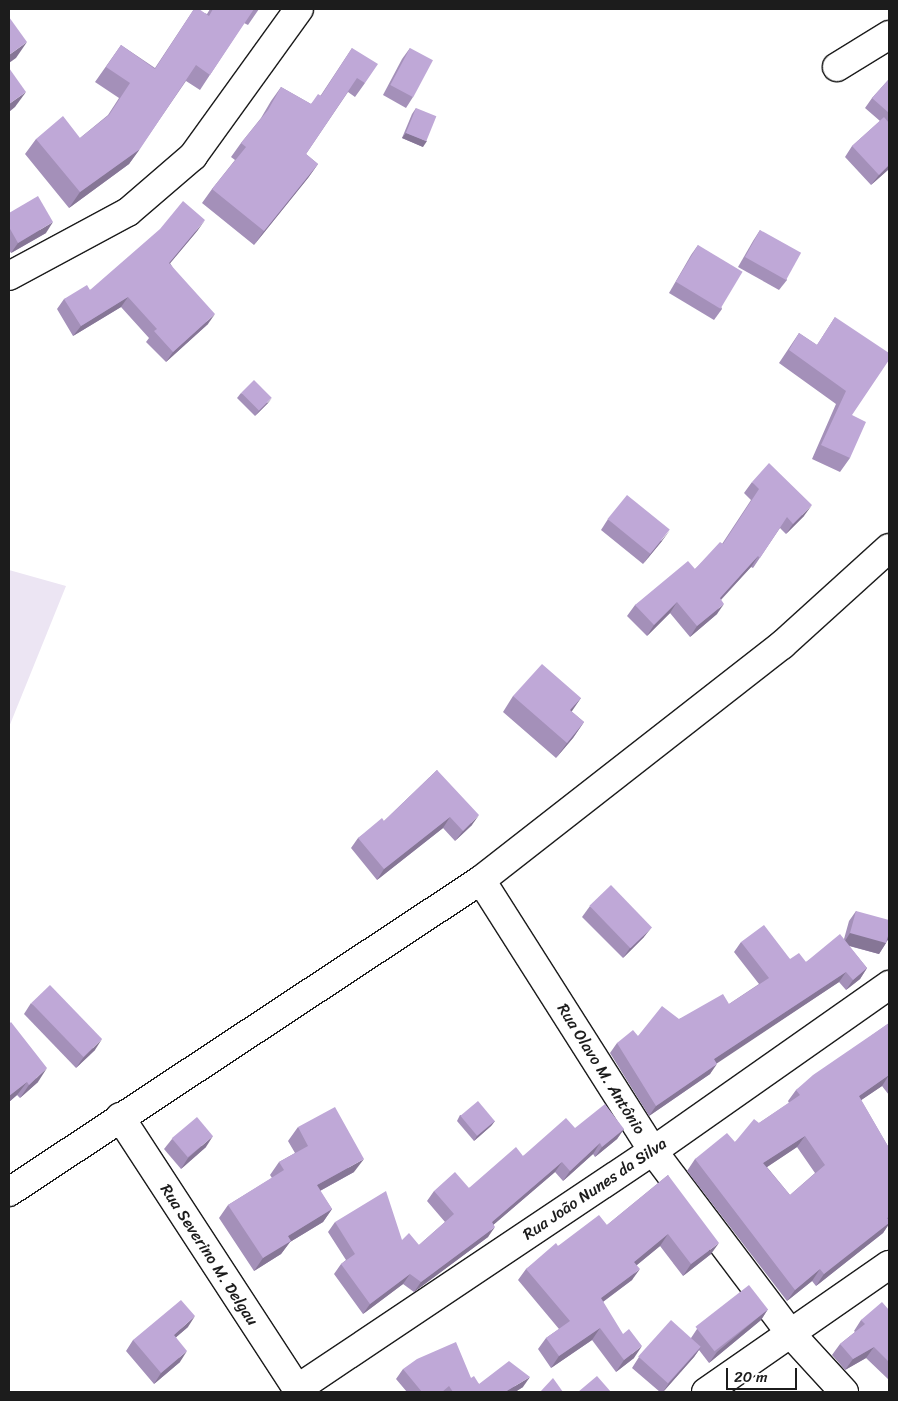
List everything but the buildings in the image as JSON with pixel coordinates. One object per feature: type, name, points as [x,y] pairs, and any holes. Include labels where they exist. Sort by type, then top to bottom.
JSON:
[{"type":"street","points":[[9,276],[128,212],[193,156],[299,9]]},
{"type":"street","points":[[836,67],[889,35]]},
{"type":"street","points":[[9,1192],[481,880],[782,645],[889,548]]},
{"type":"street","name":"Rua Olavo M. Antônio","points":[[481,880],[653,1151],[790,1333],[844,1392]]},
{"type":"street","name":"Rua João Nunes da Silva","points":[[298,1390],[653,1151],[889,985]]},
{"type":"street","name":"Rua Severino M. Delgau","points":[[120,1117],[298,1390]]},
{"type":"street","points":[[706,1392],[889,1265]]},
{"type":"shaded area","points":[[9,570],[66,586],[9,727]]}]
